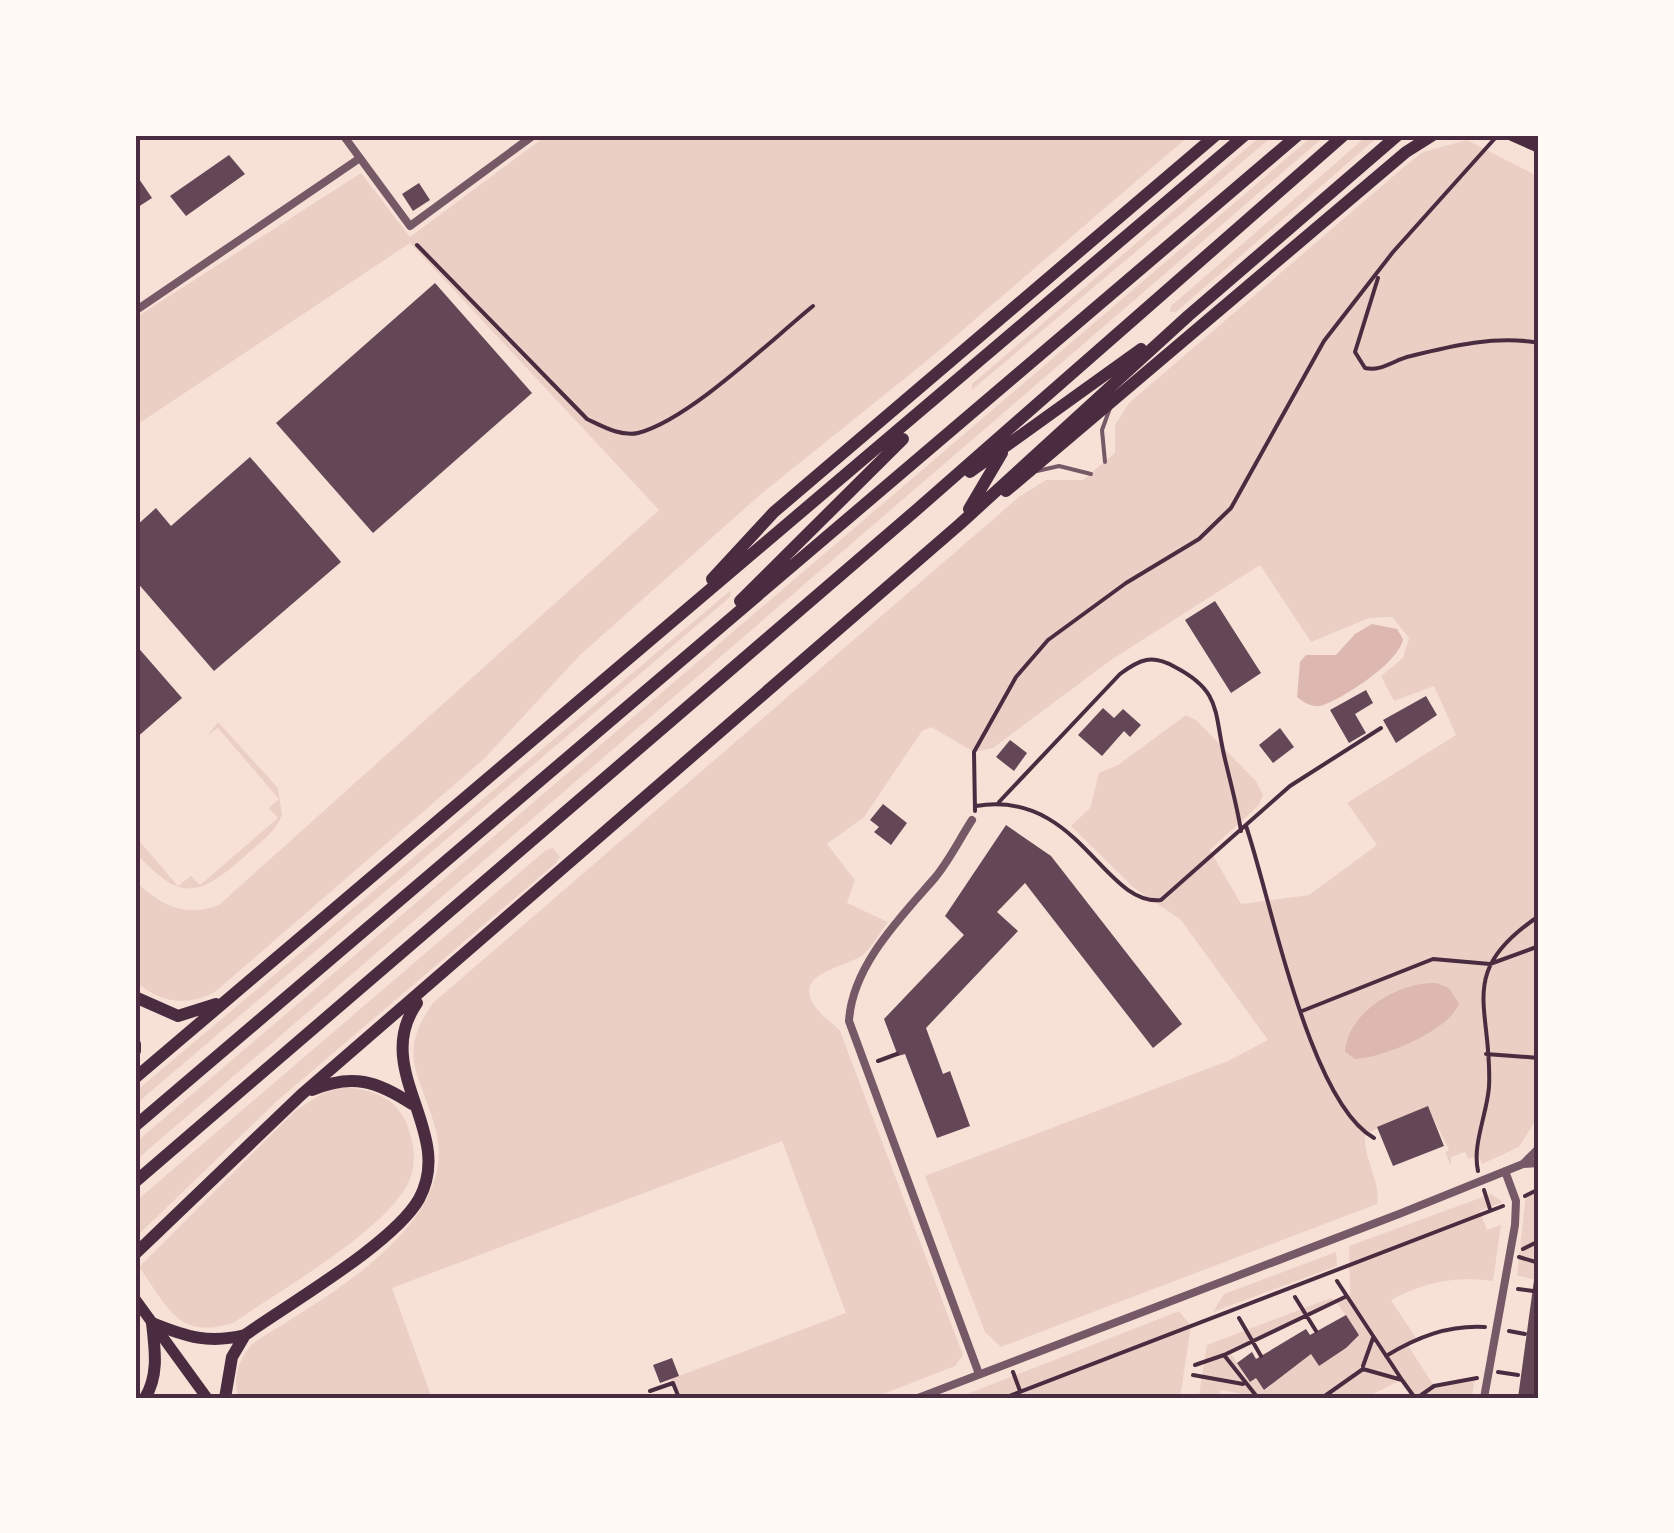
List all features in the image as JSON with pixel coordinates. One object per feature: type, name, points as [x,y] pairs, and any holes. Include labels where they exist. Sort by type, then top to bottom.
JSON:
[{"type":"highway","points":[[675,619],[774,512],[1216,135]]},
{"type":"highway","points":[[135,1078],[965,377],[1245,135]]},
{"type":"highway","points":[[135,1126],[1298,135]]},
{"type":"highway","points":[[135,1182],[914,512],[1344,135]]},
{"type":"highway","points":[[135,1254],[301,1095],[960,524],[1188,316],[1398,135]]},
{"type":"highway","points":[[960,524],[1032,472],[1406,152],[1433,135]]},
{"type":"highway","points":[[1512,135],[1534,141]]},
{"type":"highway","points":[[914,512],[1188,316]]},
{"type":"highway","points":[[674,666],[965,377]]},
{"type":"highway","points":[[960,524],[1026,414]]},
{"type":"highway","points":[[224,1398],[232,1356],[246,1335],[406,1218],[428,1174],[430,1148],[412,1104],[401,1042],[410,1014],[431,984]]},
{"type":"highway","points":[[135,996],[178,1016],[232,996]]},
{"type":"highway","points":[[301,1095],[336,1080],[362,1079],[412,1104]]},
{"type":"highway","points":[[144,1398],[152,1386],[156,1360],[152,1323],[194,1340],[218,1342],[246,1335]]},
{"type":"main road","points":[[135,1300],[207,1398]]},
{"type":"street","points":[[343,135],[410,226],[534,135]]},
{"type":"street","points":[[135,311],[360,158]]},
{"type":"street","points":[[972,820],[935,878],[857,982],[849,1021],[979,1374]]},
{"type":"street","points":[[1522,1164],[1539,1148]]},
{"type":"street","points":[[918,1398],[1522,1164],[1539,1163]]},
{"type":"street","points":[[1484,1398],[1516,1200],[1505,1171]]},
{"type":"lane","points":[[1105,462],[1102,430],[1110,407]]},
{"type":"lane","points":[[1032,472],[1059,466],[1091,474]]},
{"type":"path","points":[[972,820],[976,806],[974,752],[1016,676],[1060,632],[1126,583],[1199,539],[1231,508],[1324,341],[1498,135]]},
{"type":"path","points":[[417,245],[587,419],[609,430],[634,434],[667,421],[814,306]]},
{"type":"path","points":[[1380,273],[1355,352],[1365,368],[1373,370],[1404,357],[1459,345],[1520,340],[1539,344]]},
{"type":"path","points":[[999,802],[1120,674],[1140,660],[1158,658],[1193,676],[1212,697],[1222,722],[1224,754],[1243,828],[1302,1011],[1342,1103],[1354,1122],[1374,1138]]},
{"type":"path","points":[[976,806],[1020,803],[1059,826],[1097,857],[1129,894],[1144,902],[1161,900],[1290,786],[1381,728]]},
{"type":"path","points":[[1476,1166],[1489,1086],[1480,999],[1490,964],[1512,934],[1539,916]]},
{"type":"path","points":[[1302,1011],[1433,959],[1490,964],[1539,946]]},
{"type":"path","points":[[863,1067],[897,1054]]},
{"type":"path","points":[[1486,1054],[1539,1058]]},
{"type":"path","points":[[1004,1398],[1539,1189]]},
{"type":"path","points":[[1510,1255],[1539,1263]]},
{"type":"path","points":[[1336,1281],[1416,1398],[1454,1380],[1518,1375]]},
{"type":"path","points":[[1504,1287],[1533,1290]]},
{"type":"path","points":[[1295,1297],[1316,1331]]},
{"type":"path","points":[[1195,1365],[1224,1356],[1345,1298]]},
{"type":"path","points":[[1238,1318],[1260,1356]]},
{"type":"path","points":[[1386,1356],[1416,1338],[1440,1331],[1496,1329],[1525,1334]]},
{"type":"path","points":[[1322,1398],[1363,1368],[1372,1338]]},
{"type":"path","points":[[1224,1356],[1258,1398]]},
{"type":"path","points":[[1009,1362],[1020,1392]]},
{"type":"path","points":[[1363,1368],[1402,1380]]},
{"type":"path","points":[[1193,1375],[1244,1384]]},
{"type":"path","points":[[650,1391],[673,1383],[679,1398]]},
{"type":"path","points":[[1403,1398],[1411,1392]]},
{"type":"shaded area","points":[[547,135],[1190,135],[929,359],[761,494],[579,656],[484,759],[215,992],[184,1001],[154,994],[135,981],[135,881],[174,907],[195,910],[219,905],[659,510],[410,243],[135,426],[135,318],[361,173],[410,237]]},
{"type":"shaded area","points":[[1262,135],[1274,135],[972,390],[972,384]]},
{"type":"shaded area","points":[[1314,135],[1326,135],[135,1161],[135,1143]]},
{"type":"shaded area","points":[[1368,135],[1380,135],[1176,312],[1170,312],[1171,306]]},
{"type":"shaded area","points":[[1467,140],[1539,177],[1539,1115],[1519,1147],[1482,1164],[1478,1156],[1468,1159],[1465,1152],[1451,1157],[1451,1166],[1445,1152],[1449,1150],[1428,1107],[1365,1134],[1377,1204],[1001,1347],[985,1332],[925,1176],[1228,1061],[1268,1040],[1181,920],[1134,888],[1071,826],[1090,808],[1099,773],[1118,765],[1186,715],[1196,720],[1256,781],[1263,795],[1259,805],[1210,850],[1241,904],[1309,895],[1377,845],[1347,803],[1456,735],[1434,686],[1394,701],[1381,676],[1403,658],[1409,638],[1392,617],[1369,618],[1311,642],[1260,565],[1111,660],[993,748],[974,752],[931,727],[922,731],[864,817],[827,844],[855,880],[847,903],[888,922],[864,954],[815,979],[810,997],[819,1012],[840,1031],[963,1355],[955,1366],[873,1398],[679,1398],[671,1379],[846,1313],[782,1141],[392,1288],[432,1398],[238,1398],[238,1369],[252,1344],[377,1258],[405,1230],[427,1199],[438,1166],[436,1131],[413,1053],[421,1022],[433,1003],[1019,497],[1046,480],[1083,480],[1115,453],[1115,425],[1129,403],[1423,152]],"holes":[[[1383,1001],[1418,1037],[1389,1052],[1346,1041],[1361,1019]]]},
{"type":"shaded area","points":[[731,590],[730,597],[135,1105],[135,1092]]},
{"type":"shaded area","points":[[1372,624],[1397,629],[1403,639],[1383,667],[1326,704],[1310,705],[1297,697],[1300,662],[1306,655],[1336,655],[1355,634]]},
{"type":"shaded area","points":[[218,722],[278,788],[282,815],[266,838],[228,870],[213,881],[188,889],[176,886],[150,868],[135,852],[135,836],[178,886],[191,876],[200,885],[278,818],[269,808],[279,799],[218,728],[207,736]]},
{"type":"shaded area","points":[[553,848],[560,857],[556,863],[277,1101],[135,1238],[135,1202]]},
{"type":"shaded area","points":[[1436,983],[1449,988],[1459,1004],[1442,1024],[1382,1054],[1355,1059],[1345,1052],[1355,1024],[1378,1002],[1407,987]]},
{"type":"shaded area","points":[[344,1087],[384,1098],[405,1119],[414,1159],[401,1195],[359,1236],[233,1323],[199,1327],[176,1317],[139,1267],[295,1111],[323,1093]]},
{"type":"shaded area","points":[[1539,1189],[1539,1281],[1517,1275],[1526,1195]]},
{"type":"shaded area","points":[[1491,1194],[1503,1202],[1480,1211],[1487,1230],[1501,1225],[1493,1281],[1440,1282],[1391,1300],[1416,1338],[1407,1344],[1434,1386],[1475,1377],[1472,1398],[1415,1398],[1401,1380],[1365,1398],[1243,1398],[1243,1394],[1221,1390],[1219,1398],[1199,1395],[1207,1345],[1331,1298],[1337,1303],[1350,1295],[1349,1246]],"holes":[[[1337,1303],[1359,1334],[1319,1366],[1311,1354],[1265,1390],[1256,1378],[1250,1382],[1231,1354]]]},
{"type":"shaded area","points":[[1336,1252],[1337,1266],[1213,1312],[1224,1294]]},
{"type":"shaded area","points":[[1179,1311],[1191,1326],[1180,1398],[957,1398]]},
{"type":"building","points":[[229,155],[245,174],[186,216],[170,196]]},
{"type":"building","points":[[135,173],[152,198],[135,209]]},
{"type":"building","points":[[419,183],[430,200],[413,211],[402,194]]},
{"type":"building","points":[[435,283],[532,393],[373,533],[276,423]]},
{"type":"building","points":[[250,457],[341,562],[214,671],[135,580],[135,527],[156,508],[171,526]]},
{"type":"building","points":[[1215,601],[1261,673],[1231,693],[1185,620]]},
{"type":"building","points":[[135,644],[182,698],[135,739]]},
{"type":"building","points":[[1366,690],[1373,703],[1355,714],[1366,733],[1349,743],[1330,710]]},
{"type":"building","points":[[1426,696],[1437,715],[1396,743],[1383,720]]},
{"type":"building","points":[[1103,708],[1114,718],[1123,709],[1141,725],[1130,737],[1124,731],[1102,756],[1078,735]]},
{"type":"building","points":[[1280,728],[1294,747],[1273,763],[1259,745]]},
{"type":"building","points":[[1010,740],[1027,753],[1014,771],[996,757]]},
{"type":"building","points":[[883,804],[907,823],[891,845],[874,832],[879,827],[870,820]]},
{"type":"building","points":[[1006,825],[1051,856],[1182,1024],[1153,1048],[1025,883],[997,912],[1018,931],[926,1028],[943,1074],[950,1071],[970,1126],[937,1138],[905,1054],[898,1056],[884,1019],[964,935],[945,916]]},
{"type":"building","points":[[1428,1106],[1444,1146],[1393,1166],[1377,1127]]},
{"type":"building","points":[[1534,1280],[1539,1281],[1539,1398],[1518,1398]]},
{"type":"building","points":[[1346,1315],[1359,1335],[1319,1366],[1311,1354],[1264,1390],[1256,1378],[1250,1382],[1237,1363],[1252,1352],[1256,1359],[1306,1329],[1310,1335]]},
{"type":"building","points":[[672,1358],[679,1376],[660,1383],[653,1365]]}]
